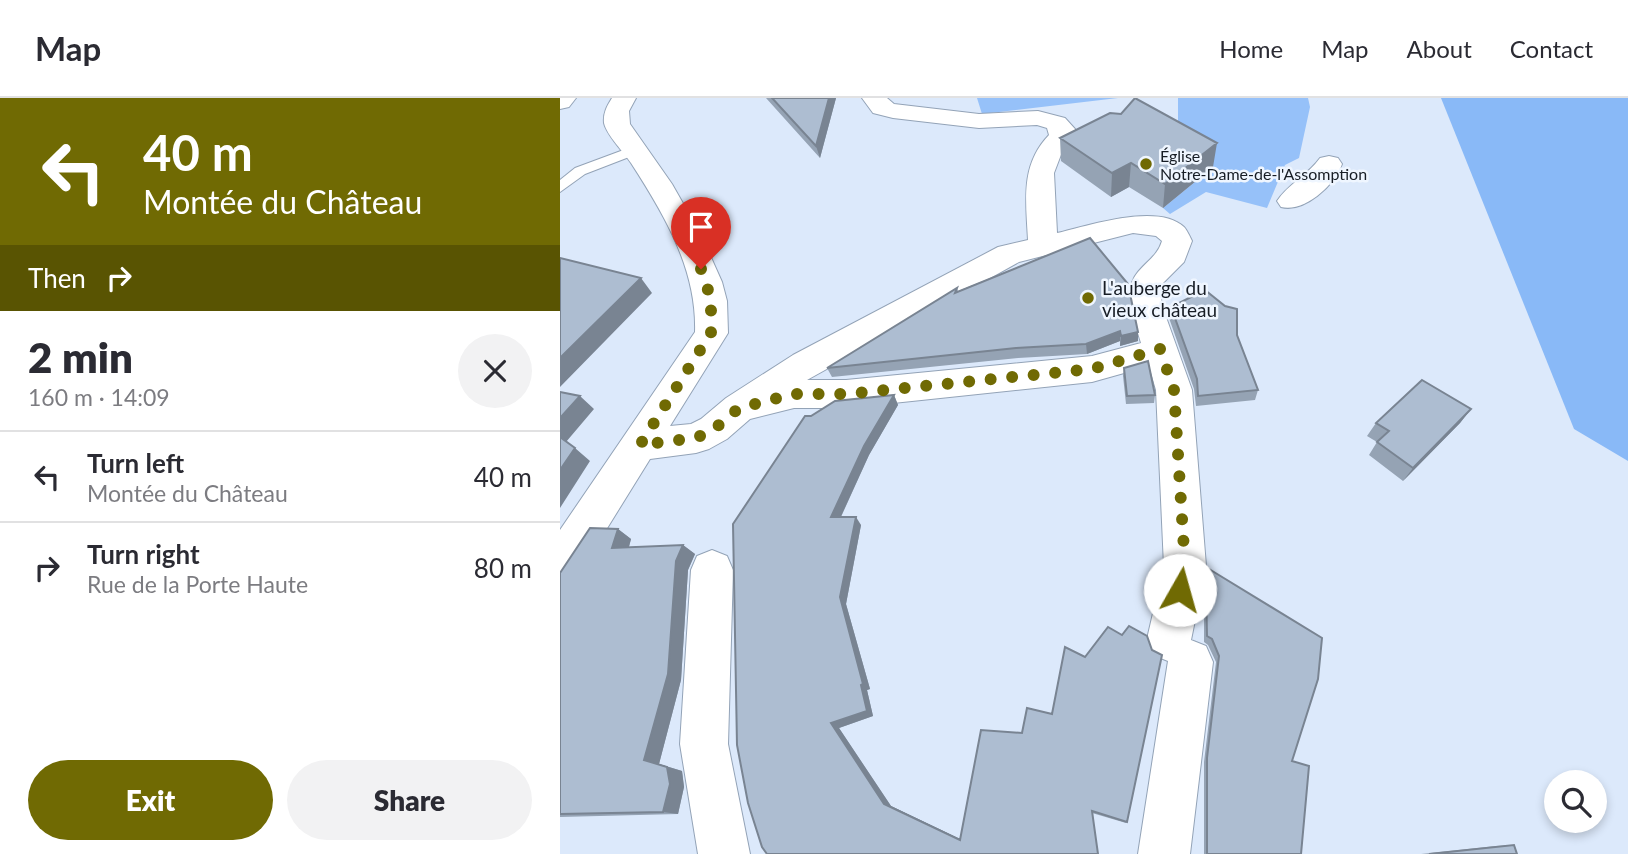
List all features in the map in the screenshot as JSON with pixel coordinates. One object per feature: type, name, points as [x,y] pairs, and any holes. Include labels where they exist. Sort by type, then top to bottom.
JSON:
[{"type":"street","points":[[560,566],[711,333],[711,299],[701,269],[637,149],[617,125],[617,111],[624,98]]},
{"type":"street","points":[[874,98],[882,107],[893,111],[979,121],[1038,118],[1056,123],[1062,129],[1062,137],[1041,163],[1039,176],[1043,244]]},
{"type":"street","points":[[1291,201],[1326,172],[1329,164]]},
{"type":"street","points":[[640,445],[696,438],[714,429],[739,408],[805,364],[997,261],[1043,244],[1133,223],[1149,224],[1173,233],[1177,241],[1173,255],[1148,281],[1144,303],[1174,390],[1185,566],[1164,854]]},
{"type":"street","points":[[739,408],[794,394],[846,394],[1092,369],[1160,349]]},
{"type":"street","points":[[712,570],[704,744],[724,854]]},
{"type":"lane","points":[[560,187],[580,171],[637,149]]},
{"type":"shaded area","points":[[977,98],[1118,98],[982,114]]},
{"type":"shaded area","points":[[1178,98],[1308,98],[1310,107],[1299,158],[1285,165],[1267,208],[1206,192],[1170,214],[1163,208],[1213,167],[1178,126]]},
{"type":"shaded area","points":[[1441,98],[1628,98],[1628,461],[1574,429]]},
{"type":"building","points":[[772,98],[829,98],[816,146]]},
{"type":"building","points":[[1135,98],[1217,143],[1165,184],[1131,163],[1112,173],[1060,138],[1110,113],[1121,114]]},
{"type":"building","points":[[1090,238],[1128,284],[1138,332],[1121,336],[1120,331],[1086,344],[1016,348],[827,368],[957,288],[955,293]]},
{"type":"building","points":[[560,258],[641,278],[560,358]]},
{"type":"building","points":[[1205,290],[1225,306],[1237,309],[1237,335],[1258,390],[1198,396],[1197,379],[1171,307]]},
{"type":"building","points":[[1148,361],[1155,395],[1127,396],[1124,368]]},
{"type":"building","points":[[1422,380],[1471,409],[1413,468],[1377,442],[1389,431],[1376,423]]},
{"type":"building","points":[[560,392],[580,396],[560,418]]},
{"type":"building","points":[[894,395],[864,446],[831,517],[856,517],[840,597],[863,684],[861,685],[867,711],[831,723],[884,804],[960,840],[981,730],[1022,733],[1027,708],[1052,714],[1065,647],[1085,657],[1108,627],[1122,635],[1129,626],[1147,636],[1152,650],[1162,655],[1127,822],[1092,811],[1098,854],[767,854],[762,847],[748,803],[737,745],[733,524],[805,416],[811,416],[835,401]]},
{"type":"building","points":[[560,437],[575,448],[560,470]]},
{"type":"building","points":[[590,528],[618,529],[612,548],[683,545],[676,561],[668,674],[644,760],[667,767],[670,784],[663,812],[560,814],[560,573]]},
{"type":"building","points":[[1209,569],[1322,638],[1318,679],[1292,761],[1309,766],[1301,854],[1207,854],[1207,758],[1219,656],[1212,639],[1207,636],[1206,584]]},
{"type":"building","points":[[1514,845],[1517,854],[1429,854]]},
{"type":"place","name":"Église Notre-Dame-de-l'Assomption","points":[[1146,164]]},
{"type":"place","name":"L'auberge du vieux château","points":[[1088,298]]},
{"type":"route","points":[[701,269],[711,299],[711,333],[640,445],[696,438],[714,429],[739,408],[794,394],[846,394],[1092,369],[1160,349],[1174,390],[1185,566],[1180,590]]}]
